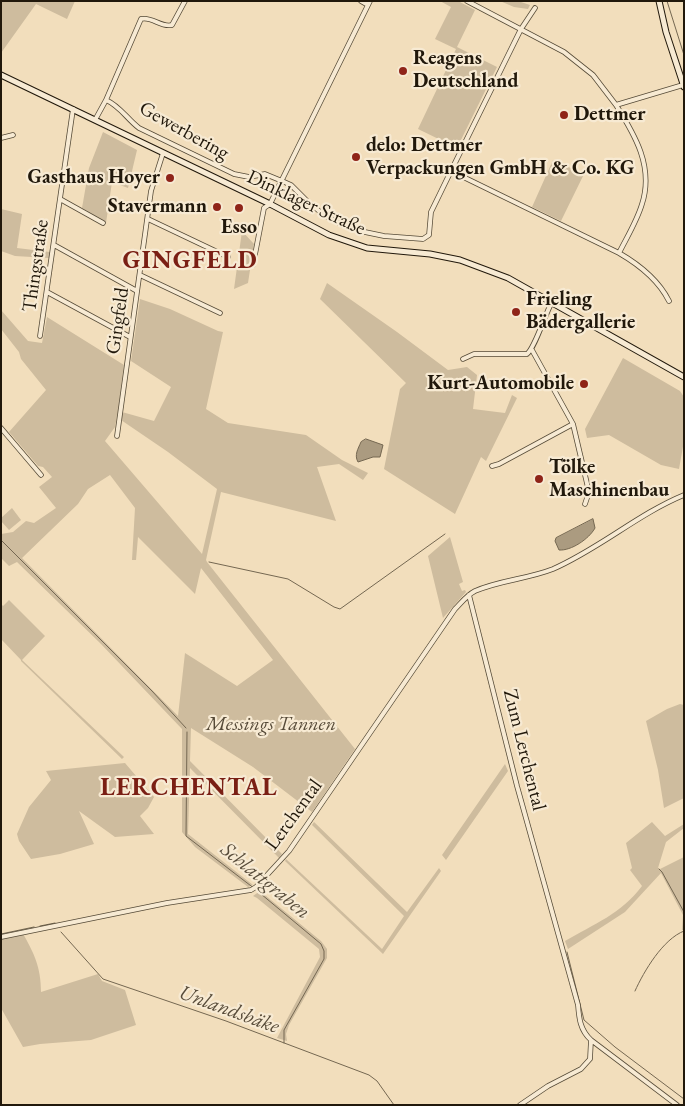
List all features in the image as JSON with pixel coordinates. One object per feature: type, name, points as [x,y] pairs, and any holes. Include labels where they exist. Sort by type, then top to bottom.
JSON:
[{"type":"main road","points":[[659,1],[666,32],[683,86]]},
{"type":"main road","name":"Dinklager Straße","points":[[1,75],[270,204],[329,235],[367,248],[430,254],[460,260],[508,278],[684,377]]},
{"type":"street","points":[[95,120],[106,100],[141,19],[146,18],[164,25],[172,25],[185,1]]},
{"type":"street","points":[[253,265],[264,208],[270,204],[282,181],[369,3],[361,1]]},
{"type":"street","points":[[467,1],[564,52],[583,66],[616,105],[637,141],[642,156],[646,185],[642,205],[619,253]]},
{"type":"street","points":[[282,181],[291,185],[317,210],[345,226],[373,235],[423,239],[429,235],[431,212],[521,29],[535,8]]},
{"type":"street","points":[[616,105],[683,86]]},
{"type":"street","name":"Gewerbering","points":[[106,100],[119,108],[139,128],[226,172],[241,176],[265,174],[282,181]]},
{"type":"street","name":"Thingstraße","points":[[40,336],[73,110]]},
{"type":"street","points":[[1,138],[13,135]]},
{"type":"street","name":"Gingfeld","points":[[117,436],[153,183],[163,153]]},
{"type":"street","points":[[452,171],[619,253],[662,288],[669,301]]},
{"type":"street","name":"Thingstraße","points":[[60,199],[103,223]]},
{"type":"street","points":[[148,219],[228,257]]},
{"type":"street","points":[[54,245],[137,291]]},
{"type":"street","points":[[140,275],[220,313]]},
{"type":"street","points":[[47,292],[130,337]]},
{"type":"street","points":[[464,358],[474,354],[527,354],[532,350],[544,316],[552,302]]},
{"type":"street","points":[[532,350],[573,424],[588,492],[585,504]]},
{"type":"street","points":[[492,466],[573,424]]},
{"type":"street","points":[[1,428],[41,475]]},
{"type":"street","points":[[469,595],[492,585],[552,569],[672,500],[684,495]]},
{"type":"street","name":"Lerchental","points":[[1,937],[168,903],[251,890],[256,887],[279,863],[300,836],[456,609],[469,595]]},
{"type":"street","name":"Zum Lerchental","points":[[469,595],[517,786],[578,1005],[580,1021],[590,1040]]},
{"type":"street","points":[[520,1105],[548,1086],[581,1069],[590,1059],[590,1040]]},
{"type":"street","points":[[590,1040],[676,1105]]},
{"type":"green space","points":[[1,1],[75,1],[67,19],[36,4],[1,53]]},
{"type":"green space","points":[[440,1],[458,1],[475,10],[457,47],[497,67],[457,148],[418,129],[456,49],[435,39],[451,7]]},
{"type":"green space","points":[[500,1],[518,1],[530,5],[528,9],[514,7]]},
{"type":"green space","points":[[103,132],[137,150],[128,188],[112,182],[106,223],[82,208],[89,168]]},
{"type":"green space","points":[[553,160],[584,174],[561,221],[532,207]]},
{"type":"green space","points":[[1,209],[22,214],[17,248],[50,252],[49,258],[15,256],[1,251]]},
{"type":"green space","points":[[242,231],[254,244],[248,283],[234,289]]},
{"type":"green space","points":[[327,283],[448,370],[467,367],[477,375],[473,409],[505,413],[512,395],[517,398],[486,461],[481,457],[455,514],[384,469],[400,389],[406,383],[320,299]]},
{"type":"green space","name":"Messings Tannen","points":[[140,299],[170,309],[223,332],[206,409],[228,423],[306,435],[342,460],[368,473],[363,480],[339,464],[317,467],[336,521],[221,492],[207,562],[355,749],[312,812],[253,767],[191,728],[190,761],[282,854],[279,858],[190,768],[188,834],[253,885],[248,887],[195,847],[182,832],[182,729],[101,644],[17,562],[9,566],[1,558],[1,534],[13,532],[26,521],[34,523],[56,508],[39,487],[52,477],[43,467],[38,466],[9,432],[46,390],[21,359],[19,352],[1,329],[1,310],[28,341],[42,343],[47,317],[124,365],[115,427],[105,441],[202,554],[217,489],[121,420],[122,412],[154,421],[171,387],[131,361]],"holes":[[[110,475],[135,508],[132,560],[136,560],[138,537],[195,594],[201,568],[273,660],[237,686],[185,653],[178,716],[22,558],[78,504],[88,489]]]},
{"type":"green space","points":[[623,358],[680,391],[684,397],[684,441],[679,469],[661,465],[609,435],[587,438],[585,429]]},
{"type":"green space","points":[[12,508],[21,520],[9,530],[1,521],[1,518]]},
{"type":"green space","points":[[450,537],[463,582],[459,584],[462,591],[465,590],[466,592],[443,618],[428,556]]},
{"type":"green space","points":[[9,600],[45,636],[22,660],[124,757],[122,759],[21,661],[1,639],[1,604],[3,606]]},
{"type":"green space","points":[[680,704],[684,705],[684,798],[664,808],[658,770],[646,721]]},
{"type":"green space","points":[[125,763],[154,797],[148,808],[140,816],[154,834],[115,837],[79,811],[94,844],[60,854],[31,859],[19,841],[17,834],[29,807],[51,780],[46,771]]},
{"type":"green space","points":[[505,764],[508,771],[446,860],[442,855]]},
{"type":"green space","points":[[314,822],[407,912],[439,868],[441,871],[383,954],[285,861],[286,859],[382,949],[404,916],[312,825]]},
{"type":"green space","points":[[652,822],[665,836],[684,824],[684,828],[666,842],[658,868],[660,869],[684,857],[684,930],[682,930],[683,915],[661,873],[625,912],[568,949],[565,941],[597,924],[616,911],[634,896],[642,886],[630,870],[632,868],[626,843]]},
{"type":"green space","points":[[260,891],[321,941],[327,949],[327,958],[289,1025],[286,1034],[287,1041],[277,1038],[320,957],[319,949],[253,896]]},
{"type":"green space","points":[[22,932],[36,961],[40,975],[41,992],[98,974],[102,981],[125,990],[136,1025],[91,1040],[23,1047],[1,1008],[1,937]]},
{"type":"shaded area","points":[[366,439],[383,445],[380,457],[373,457],[358,462],[356,454],[361,442]]},
{"type":"shaded area","points":[[593,519],[595,528],[589,536],[569,549],[559,550],[555,541],[556,538]]},
{"type":"waterway","points":[[667,1],[684,55]]},
{"type":"waterway","points":[[209,562],[288,579],[340,609],[445,534]]},
{"type":"waterway","name":"Schlattgraben","points":[[1,540],[152,691],[186,728]]},
{"type":"waterway","name":"Schlattgraben","points":[[187,732],[186,836],[255,889],[321,944],[324,951],[324,959],[284,1030],[284,1043]]},
{"type":"waterway","points":[[659,869],[684,912]]},
{"type":"waterway","name":"Unlandsbäke","points":[[40,926],[55,923]]},
{"type":"waterway","name":"Unlandsbäke","points":[[1,934],[34,927]]},
{"type":"waterway","points":[[635,991],[655,956],[669,941],[684,931]]},
{"type":"waterway","name":"Unlandsbäke","points":[[61,932],[103,979],[226,1021],[369,1075],[377,1081],[394,1105]]},
{"type":"waterway","points":[[567,952],[584,1020],[615,1047],[684,1099]]},
{"type":"place","name":"Reagens Deutschland","points":[[403,71]]},
{"type":"place","name":"Dettmer","points":[[564,115]]},
{"type":"place","name":"delo: Dettmer Verpackungen GmbH & Co. KG","points":[[356,157]]},
{"type":"place","name":"Gasthaus Hoyer","points":[[170,178]]},
{"type":"place","name":"Stavermann","points":[[217,207]]},
{"type":"place","name":"Esso","points":[[239,208]]},
{"type":"place","name":"Frieling Bädergallerie","points":[[516,312]]},
{"type":"place","name":"Kurt-Automobile","points":[[584,384]]},
{"type":"place","name":"Tölke Maschinenbau","points":[[539,479]]},
{"type":"district","name":"GINGFELD","points":[[190,261]]},
{"type":"district","name":"LERCHENTAL","points":[[189,788]]}]
